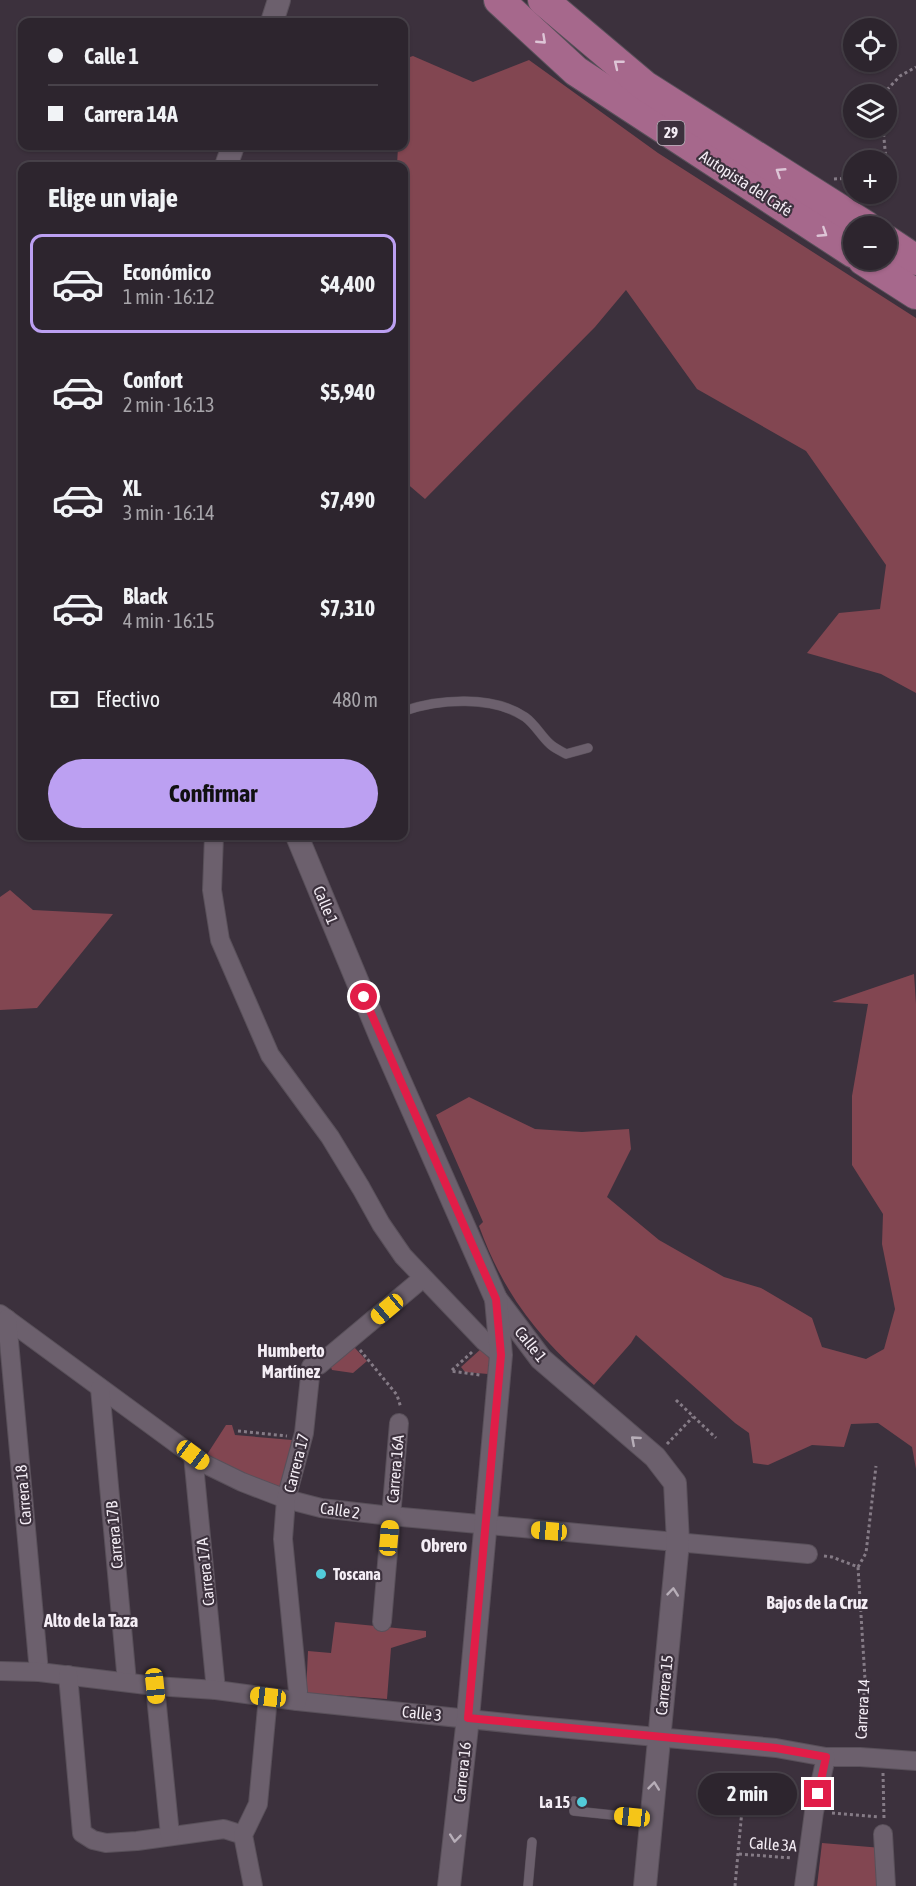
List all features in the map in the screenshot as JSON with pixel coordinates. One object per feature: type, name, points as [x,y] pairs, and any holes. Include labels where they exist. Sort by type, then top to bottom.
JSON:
[{"type":"highway","name":"Autopista del Café","points":[[499,0],[576,71],[843,246]]},
{"type":"highway","name":"Autopista del Café","points":[[543,0],[645,86],[850,216]]},
{"type":"highway","points":[[897,247],[916,260]]},
{"type":"highway","points":[[879,270],[916,294]]},
{"type":"street","points":[[273,18],[279,0]]},
{"type":"street","points":[[214,840],[212,890],[220,940],[270,1055],[330,1137],[381,1224],[403,1256],[495,1358]]},
{"type":"street","name":"Calle 1","points":[[299,840],[381,1038],[496,1299],[541,1359],[655,1457],[675,1483]]},
{"type":"street","name":"Carrera 17","points":[[297,1701],[298,1691],[283,1539],[286,1499],[303,1437],[311,1367],[319,1365],[335,1353],[423,1278]]},
{"type":"street","name":"Carrera 16","points":[[449,1886],[468,1718],[485,1526],[495,1358],[496,1299]]},
{"type":"street","name":"Calle 2","points":[[3,1316],[203,1463],[242,1482],[286,1499],[321,1508],[485,1526],[808,1554]]},
{"type":"street","name":"Carrera 18","points":[[3,1316],[39,1672]]},
{"type":"street","name":"Carrera 17B","points":[[100,1388],[127,1683]]},
{"type":"street","name":"Carrera 16A","points":[[382,1622],[399,1423]]},
{"type":"street","name":"Carrera 17A","points":[[193,1455],[216,1690]]},
{"type":"street","name":"Carrera 15","points":[[645,1886],[678,1542],[675,1483]]},
{"type":"street","name":"Calle 3","points":[[0,1671],[39,1672],[155,1686],[216,1690],[297,1701],[776,1748],[826,1757],[916,1761]]},
{"type":"street","points":[[68,1675],[82,1833],[93,1840],[106,1843],[225,1829],[243,1835]]},
{"type":"street","points":[[155,1686],[170,1835]]},
{"type":"street","points":[[253,1886],[243,1835],[258,1804],[268,1697]]},
{"type":"street","points":[[804,1886],[814,1812],[826,1757]]},
{"type":"street","points":[[883,1834],[886,1886]]},
{"type":"lane","points":[[408,710],[424,704],[457,702],[500,705],[525,717],[550,745],[566,754],[588,748]]},
{"type":"lane","points":[[574,1801],[574,1810],[651,1819]]},
{"type":"lane","points":[[528,1886],[532,1842]]},
{"type":"path","points":[[892,84],[900,76],[916,67]]},
{"type":"path","points":[[495,1358],[451,1371],[495,1358]]},
{"type":"path","points":[[369,1361],[397,1395],[402,1414],[399,1423]]},
{"type":"path","points":[[676,1400],[716,1438]]},
{"type":"path","points":[[655,1457],[693,1417]]},
{"type":"path","points":[[238,1431],[303,1437]]},
{"type":"path","points":[[808,1554],[832,1557],[858,1567],[862,1562],[866,1553],[876,1466]]},
{"type":"path","name":"Carrera 14","points":[[814,1812],[884,1817],[883,1767],[873,1760],[860,1757],[865,1680],[858,1567]]},
{"type":"path","points":[[735,1886],[743,1799]]},
{"type":"path","name":"Calle 3A","points":[[738,1854],[806,1859]]},
{"type":"shaded area","points":[[413,56],[473,82],[529,60],[658,153],[916,318],[916,693],[881,674],[807,653],[839,613],[880,609],[886,565],[806,451],[697,389],[626,290],[595,327],[425,499],[408,484],[408,162],[397,162],[398,150],[408,150],[408,58]]},
{"type":"shaded area","points":[[10,890],[33,910],[113,914],[37,1008],[0,1010],[0,897]]},
{"type":"shaded area","points":[[914,974],[916,1004],[916,1469],[912,1447],[878,1423],[851,1424],[844,1447],[812,1445],[768,1465],[753,1463],[749,1433],[636,1335],[594,1385],[556,1351],[511,1294],[489,1250],[479,1226],[483,1222],[436,1115],[469,1097],[535,1129],[582,1132],[629,1129],[631,1149],[607,1197],[659,1240],[724,1277],[761,1288],[812,1318],[822,1347],[866,1359],[884,1349],[895,1309],[882,1244],[883,1214],[852,1165],[852,1096],[868,1004],[832,1002]]},
{"type":"shaded area","points":[[354,1347],[367,1361],[353,1373],[332,1370],[330,1365]]},
{"type":"shaded area","points":[[482,1348],[493,1356],[488,1374],[465,1372],[461,1367]]},
{"type":"shaded area","points":[[226,1425],[232,1425],[235,1435],[292,1440],[287,1476],[281,1486],[231,1472],[206,1456]]},
{"type":"shaded area","points":[[335,1622],[426,1631],[426,1637],[391,1648],[387,1699],[306,1693],[308,1651],[331,1653]]},
{"type":"shaded area","points":[[822,1843],[882,1848],[880,1886],[817,1886]]},
{"type":"place","name":"Toscana","points":[[321,1574]]},
{"type":"place","name":"La 15","points":[[582,1802]]},
{"type":"district","name":"Humberto Martínez","points":[[291,1361]]},
{"type":"district","name":"Obrero","points":[[444,1546]]},
{"type":"district","name":"Bajos de la Cruz","points":[[817,1603]]},
{"type":"district","name":"Alto de la Taza","points":[[91,1621]]},
{"type":"route","points":[[364,997],[496,1299],[501,1355],[468,1718],[776,1748],[826,1757],[818,1794]]}]
